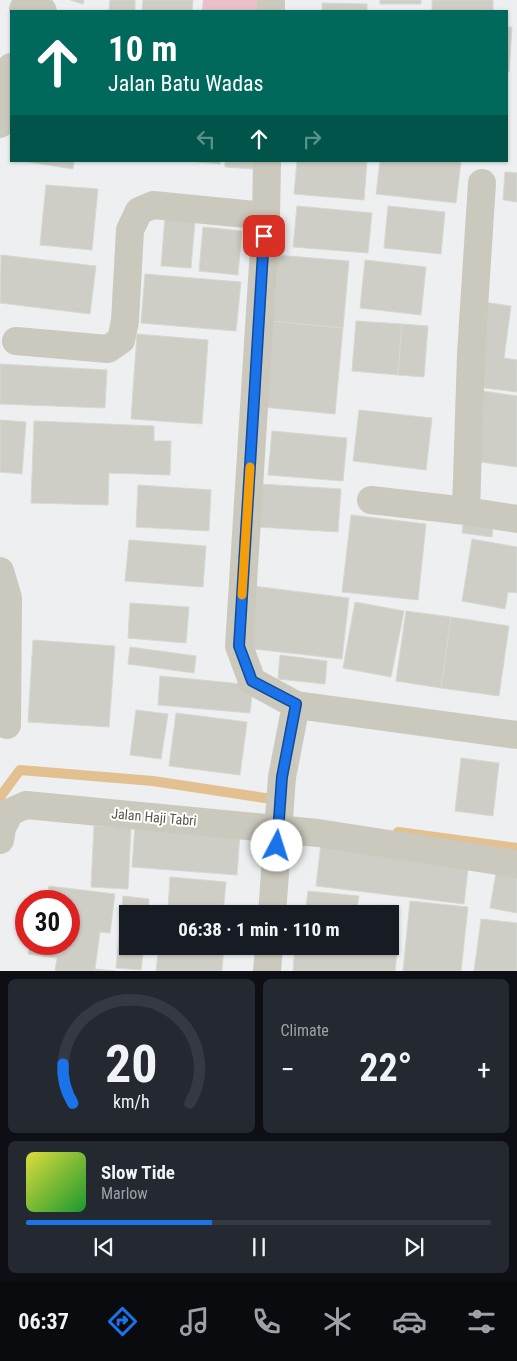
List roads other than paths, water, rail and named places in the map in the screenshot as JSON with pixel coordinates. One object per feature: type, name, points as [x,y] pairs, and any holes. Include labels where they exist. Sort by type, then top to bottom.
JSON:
[{"type":"street","points":[[0,124],[10,72]]},
{"type":"street","points":[[267,162],[266,216],[239,646],[252,681],[296,704],[517,735]]},
{"type":"street","points":[[466,511],[471,364],[482,183]]},
{"type":"street","points":[[16,341],[108,349],[121,340],[125,321],[130,230],[139,211],[153,205],[266,216]]},
{"type":"street","points":[[371,500],[466,511],[517,520]]},
{"type":"street","points":[[0,571],[8,598],[7,725]]},
{"type":"street","points":[[273,905],[282,777],[296,704]]},
{"type":"street","name":"Jalan Haji Tabri","points":[[0,840],[2,828],[10,812],[26,806],[279,824],[517,864]]},
{"type":"street","points":[[267,971],[268,955]]},
{"type":"waterway","points":[[0,797],[20,770],[153,781],[278,800]]},
{"type":"waterway","points":[[398,832],[517,848]]}]
